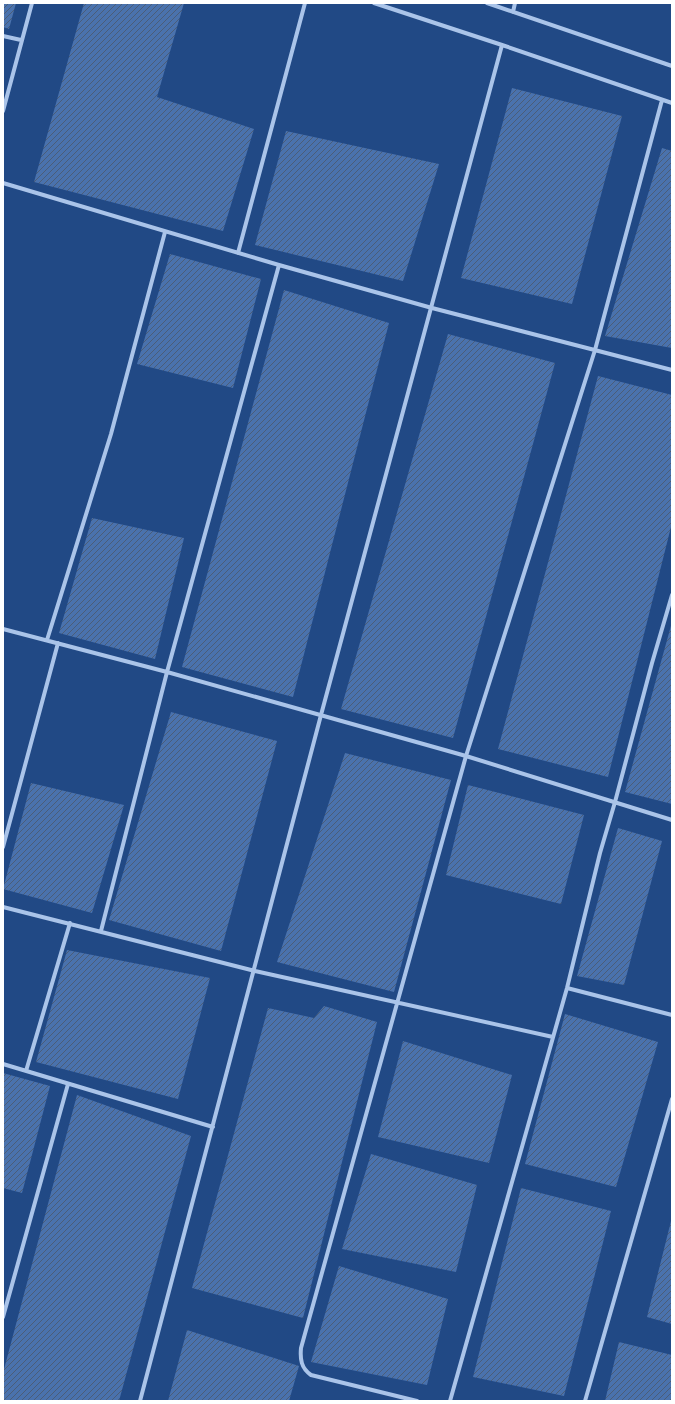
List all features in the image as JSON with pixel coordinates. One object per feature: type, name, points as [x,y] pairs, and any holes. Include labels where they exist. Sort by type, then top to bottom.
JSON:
[{"type":"street","points":[[3,111],[32,3]]},
{"type":"street","points":[[238,253],[305,3]]},
{"type":"street","points":[[374,3],[672,103]]},
{"type":"street","points":[[487,3],[672,65]]},
{"type":"street","points":[[513,12],[515,3]]},
{"type":"street","points":[[3,36],[21,40]]},
{"type":"street","points":[[140,1401],[255,971],[321,715],[502,45]]},
{"type":"street","points":[[417,1401],[311,1375],[302,1366],[300,1358],[301,1348],[466,756],[594,350],[662,100]]},
{"type":"street","points":[[3,183],[279,265],[432,308],[672,370]]},
{"type":"street","points":[[47,640],[111,434],[166,232]]},
{"type":"street","points":[[101,931],[167,672],[279,265]]},
{"type":"street","points":[[450,1401],[567,988],[600,853],[672,595]]},
{"type":"street","points":[[3,629],[167,672],[466,756],[672,820]]},
{"type":"street","points":[[3,847],[58,643]]},
{"type":"street","points":[[3,907],[255,971],[553,1037]]},
{"type":"street","points":[[26,1071],[70,924]]},
{"type":"street","points":[[567,988],[672,1015]]},
{"type":"street","points":[[3,1064],[213,1127]]},
{"type":"street","points":[[3,1318],[68,1084]]},
{"type":"street","points":[[586,1401],[672,1098]]},
{"type":"building","points":[[3,3],[16,3],[9,29],[3,27]]},
{"type":"building","points":[[84,3],[184,3],[157,97],[254,129],[223,231],[34,182]]},
{"type":"building","points":[[512,88],[622,116],[572,304],[461,278]]},
{"type":"building","points":[[286,131],[439,164],[403,281],[255,245]]},
{"type":"building","points":[[662,148],[672,151],[672,348],[605,336]]},
{"type":"building","points":[[170,254],[261,279],[233,388],[137,364]]},
{"type":"building","points":[[284,290],[389,323],[293,697],[182,667]]},
{"type":"building","points":[[448,334],[555,363],[453,738],[341,709]]},
{"type":"building","points":[[598,376],[672,395],[672,523],[608,777],[498,749]]},
{"type":"building","points":[[92,518],[184,538],[155,659],[59,633]]},
{"type":"building","points":[[672,622],[672,804],[625,792]]},
{"type":"building","points":[[171,712],[277,741],[221,951],[109,920]]},
{"type":"building","points":[[345,753],[451,780],[394,992],[277,962]]},
{"type":"building","points":[[31,783],[124,805],[92,913],[3,889]]},
{"type":"building","points":[[468,785],[584,815],[561,904],[446,875]]},
{"type":"building","points":[[618,828],[662,841],[624,985],[577,976]]},
{"type":"building","points":[[67,950],[210,978],[178,1099],[36,1062]]},
{"type":"building","points":[[324,1006],[377,1022],[303,1318],[192,1288],[268,1008],[314,1018]]},
{"type":"building","points":[[565,1014],[658,1042],[616,1187],[525,1164]]},
{"type":"building","points":[[403,1041],[512,1075],[489,1163],[378,1137]]},
{"type":"building","points":[[3,1073],[50,1086],[22,1193],[3,1188]]},
{"type":"building","points":[[77,1095],[191,1136],[119,1401],[3,1401],[3,1373]]},
{"type":"building","points":[[371,1154],[477,1185],[456,1272],[342,1249]]},
{"type":"building","points":[[521,1188],[611,1211],[564,1396],[473,1377]]},
{"type":"building","points":[[672,1221],[672,1324],[647,1317]]},
{"type":"building","points":[[339,1266],[448,1299],[427,1385],[311,1362]]},
{"type":"building","points":[[187,1330],[299,1366],[289,1401],[168,1401]]},
{"type":"building","points":[[619,1342],[672,1355],[672,1401],[605,1401]]}]
